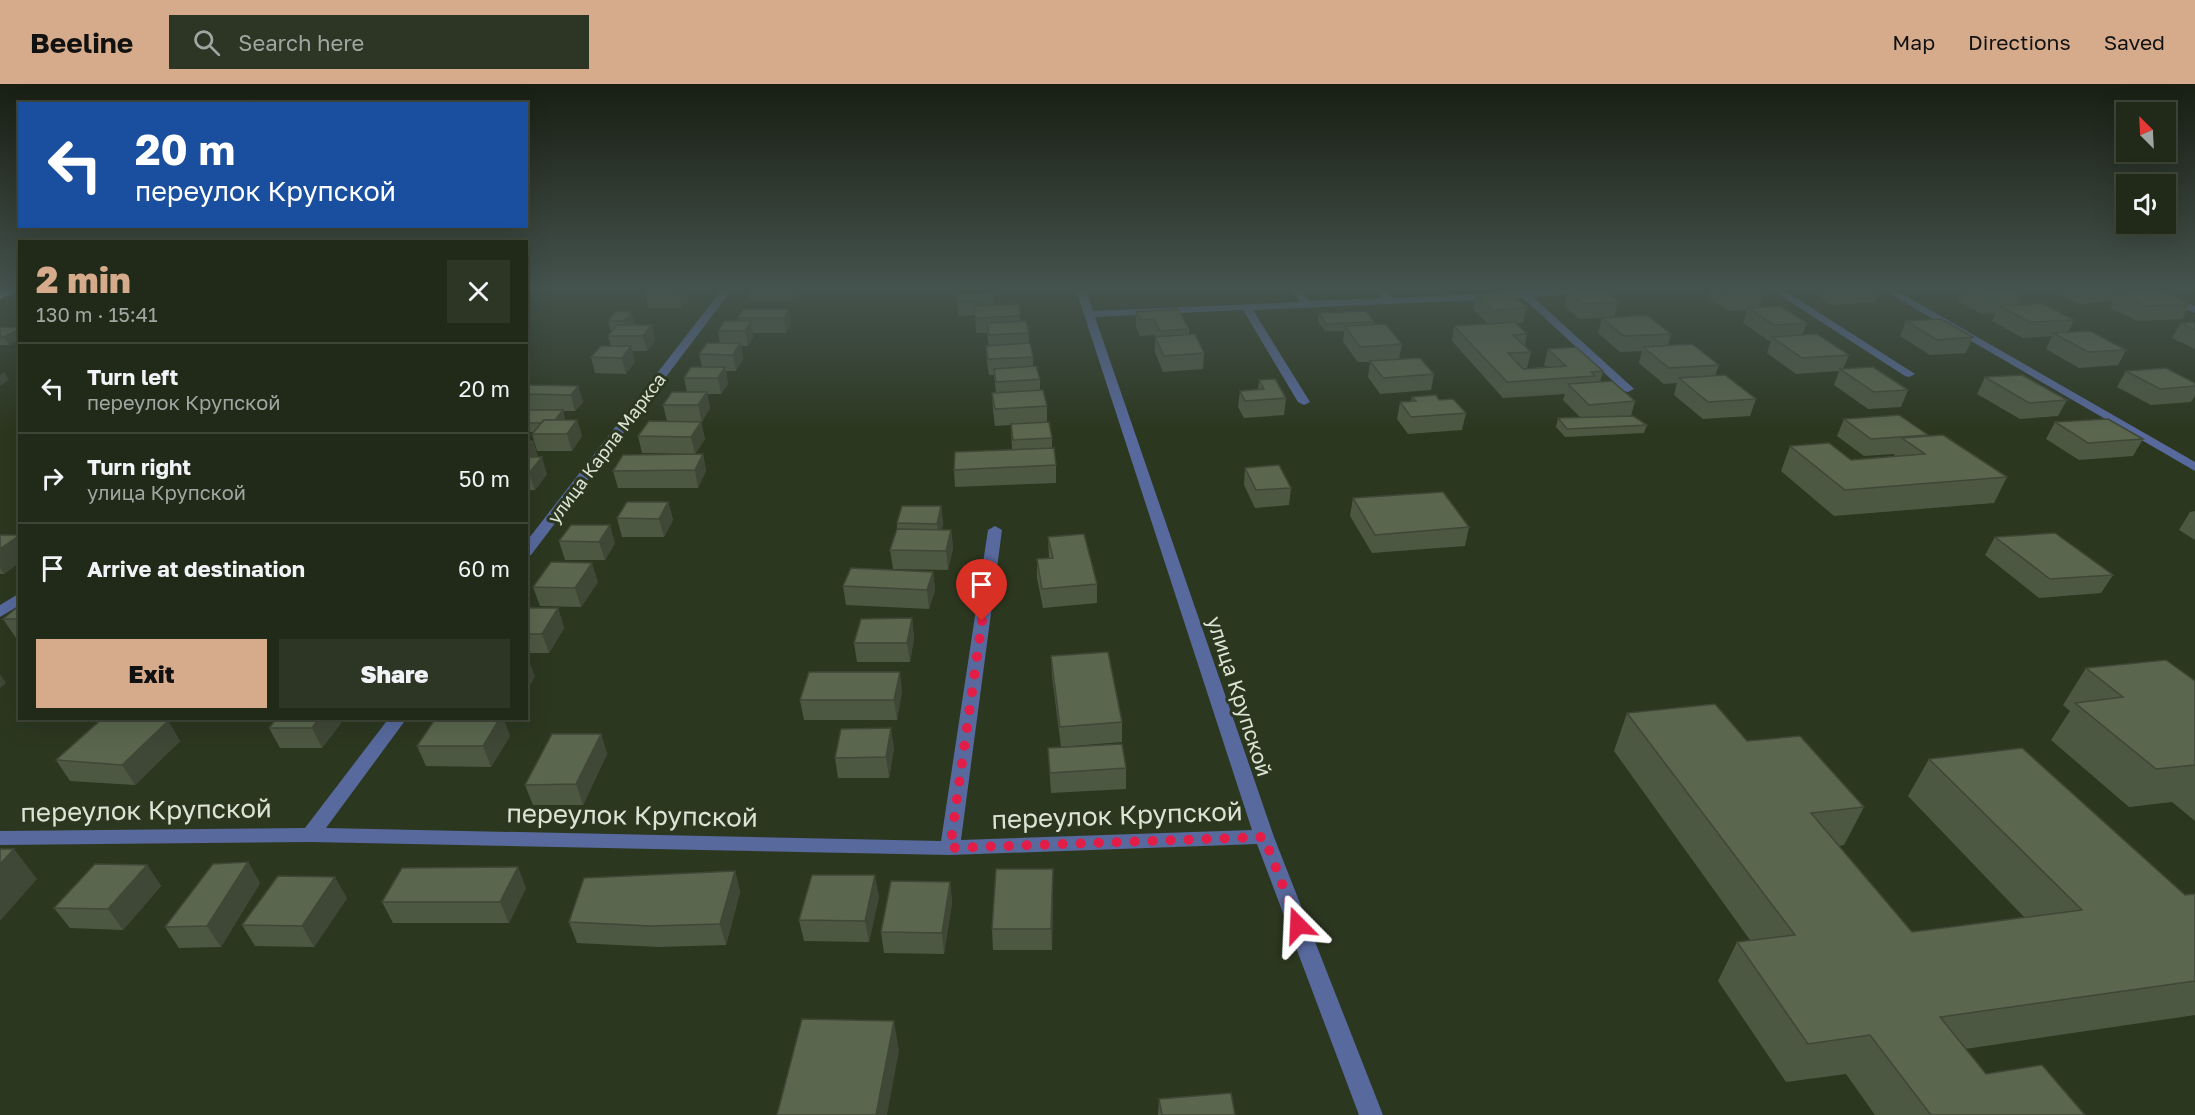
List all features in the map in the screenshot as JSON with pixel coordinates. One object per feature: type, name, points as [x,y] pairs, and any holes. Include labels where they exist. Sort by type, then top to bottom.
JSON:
[{"type":"street","name":"улица Карла Маркса","points":[[528,549],[692,335]]},
{"type":"street","name":"улица Крупской","points":[[1096,335],[1264,837],[1371,1115]]},
{"type":"street","points":[[1263,335],[1304,402]]},
{"type":"street","points":[[1569,335],[1628,389]]},
{"type":"street","points":[[1848,335],[1909,374]]},
{"type":"street","points":[[1966,335],[2195,467]]},
{"type":"street","points":[[950,848],[995,530]]},
{"type":"street","points":[[0,612],[18,598]]},
{"type":"street","points":[[310,835],[397,720]]},
{"type":"street","name":"переулок Крупской","points":[[0,838],[310,835],[950,848],[1264,837]]},
{"type":"building","points":[[609,335],[644,335],[643,336]]},
{"type":"building","points":[[1196,335],[1204,353],[1164,356],[1155,337]]},
{"type":"building","points":[[1352,335],[1394,335],[1402,344],[1360,347]]},
{"type":"building","points":[[1463,335],[1513,335],[1531,352],[1508,353],[1523,369],[1566,366],[1548,349],[1576,347],[1603,371],[1591,372],[1595,376],[1507,382]]},
{"type":"building","points":[[1819,335],[1849,355],[1802,358],[1772,337]]},
{"type":"building","points":[[1929,335],[1973,337],[1937,340]]},
{"type":"building","points":[[2057,335],[2098,335],[2126,350],[2088,352]]},
{"type":"building","points":[[707,343],[740,343],[733,355],[699,354]]},
{"type":"building","points":[[1030,343],[1033,357],[988,359],[986,346]]},
{"type":"building","points":[[1692,344],[1719,365],[1669,368],[1643,347]]},
{"type":"building","points":[[601,346],[631,346],[622,358],[591,357]]},
{"type":"building","points":[[1420,358],[1434,374],[1383,378],[1370,361]]},
{"type":"building","points":[[1036,366],[1040,379],[996,382],[994,369]]},
{"type":"building","points":[[691,367],[725,367],[718,378],[684,378]]},
{"type":"building","points":[[1873,367],[1908,390],[1874,392],[1840,369]]},
{"type":"building","points":[[2166,368],[2195,383],[2195,386],[2160,389],[2126,371]]},
{"type":"building","points":[[1725,375],[1756,399],[1708,402],[1679,378]]},
{"type":"building","points":[[2022,375],[2067,400],[2029,403],[1985,377]]},
{"type":"building","points":[[1275,379],[1286,398],[1245,401],[1240,391],[1264,389],[1259,380]]},
{"type":"building","points":[[1612,381],[1635,401],[1589,405],[1568,384]]},
{"type":"building","points":[[528,386],[578,386],[571,395],[528,394]]},
{"type":"building","points":[[1043,390],[1047,406],[995,409],[992,393]]},
{"type":"building","points":[[672,392],[707,392],[698,405],[663,405]]},
{"type":"building","points":[[1436,395],[1439,400],[1453,399],[1466,413],[1411,417],[1400,402],[1416,401],[1412,397]]},
{"type":"building","points":[[528,410],[563,410],[555,420],[544,420],[541,423],[528,423]]},
{"type":"building","points":[[1899,415],[1928,435],[1871,439],[1844,419]]},
{"type":"building","points":[[1633,416],[1647,425],[1567,429],[1558,418]]},
{"type":"building","points":[[2108,419],[2143,439],[2088,443],[2055,422]]},
{"type":"building","points":[[544,420],[577,420],[567,434],[532,434]]},
{"type":"building","points":[[649,421],[701,422],[691,437],[638,436]]},
{"type":"building","points":[[1049,422],[1052,438],[1013,440],[1011,424]]},
{"type":"building","points":[[1943,435],[2007,477],[1845,490],[1790,446],[1829,443],[1851,460],[1925,454],[1902,438]]},
{"type":"building","points":[[1054,448],[1056,465],[954,470],[955,452]]},
{"type":"building","points":[[703,454],[695,470],[613,471],[623,455]]},
{"type":"building","points":[[528,457],[542,457],[529,473]]},
{"type":"building","points":[[1279,465],[1291,488],[1256,490],[1245,468]]},
{"type":"building","points":[[1443,492],[1469,527],[1375,535],[1353,498]]},
{"type":"building","points":[[627,502],[668,502],[659,519],[617,518]]},
{"type":"building","points":[[902,506],[941,506],[937,524],[897,523]]},
{"type":"building","points":[[571,525],[610,525],[599,542],[559,541]]},
{"type":"building","points":[[897,529],[951,530],[946,551],[890,550]]},
{"type":"building","points":[[2055,533],[2113,575],[2050,579],[1995,537]]},
{"type":"building","points":[[1084,534],[1097,584],[1042,589],[1037,559],[1053,558],[1048,537]]},
{"type":"building","points":[[0,535],[18,535],[18,536],[0,549]]},
{"type":"building","points":[[551,562],[592,563],[575,588],[533,587]]},
{"type":"building","points":[[851,568],[933,572],[927,590],[843,586]]},
{"type":"building","points":[[18,607],[18,619],[3,619]]},
{"type":"building","points":[[528,608],[558,608],[542,634],[528,634]]},
{"type":"building","points":[[912,618],[907,643],[854,643],[861,619]]},
{"type":"building","points":[[1108,652],[1122,722],[1060,727],[1051,656]]},
{"type":"building","points":[[2166,660],[2195,681],[2195,765],[2156,769],[2075,703],[2123,697],[2086,668]]},
{"type":"building","points":[[809,672],[900,672],[894,700],[800,700]]},
{"type":"building","points":[[1715,704],[1747,741],[1800,736],[1864,807],[1811,813],[1912,932],[2082,910],[1929,759],[2022,748],[2185,895],[2195,894],[2195,981],[1940,1017],[1986,1074],[2042,1065],[2085,1115],[1931,1115],[1870,1035],[1808,1044],[1737,942],[1795,935],[1627,713]]},
{"type":"building","points":[[101,720],[168,721],[122,765],[56,760]]},
{"type":"building","points":[[275,720],[318,720],[312,728],[269,728]]},
{"type":"building","points":[[435,720],[499,720],[483,746],[417,746]]},
{"type":"building","points":[[891,728],[886,757],[835,758],[841,729]]},
{"type":"building","points":[[552,734],[601,734],[576,784],[525,785]]},
{"type":"building","points":[[1122,744],[1126,768],[1050,773],[1048,748]]},
{"type":"building","points":[[0,849],[14,849],[0,864]]},
{"type":"building","points":[[248,862],[207,926],[165,927],[213,864]]},
{"type":"building","points":[[95,864],[147,865],[108,909],[54,908]]},
{"type":"building","points":[[518,867],[500,902],[382,902],[402,868]]},
{"type":"building","points":[[996,869],[1053,869],[1051,929],[992,929]]},
{"type":"building","points":[[735,871],[720,924],[651,926],[569,922],[584,878]]},
{"type":"building","points":[[812,875],[875,875],[865,921],[799,920]]},
{"type":"building","points":[[278,876],[335,877],[302,926],[242,925]]},
{"type":"building","points":[[891,881],[950,882],[942,933],[881,932]]},
{"type":"building","points":[[802,1019],[894,1021],[876,1115],[777,1115]]},
{"type":"building","points":[[1231,1093],[1235,1115],[1162,1115],[1159,1099]]},
{"type":"route","points":[[982,621],[950,848],[1264,837],[1298,925]]}]
